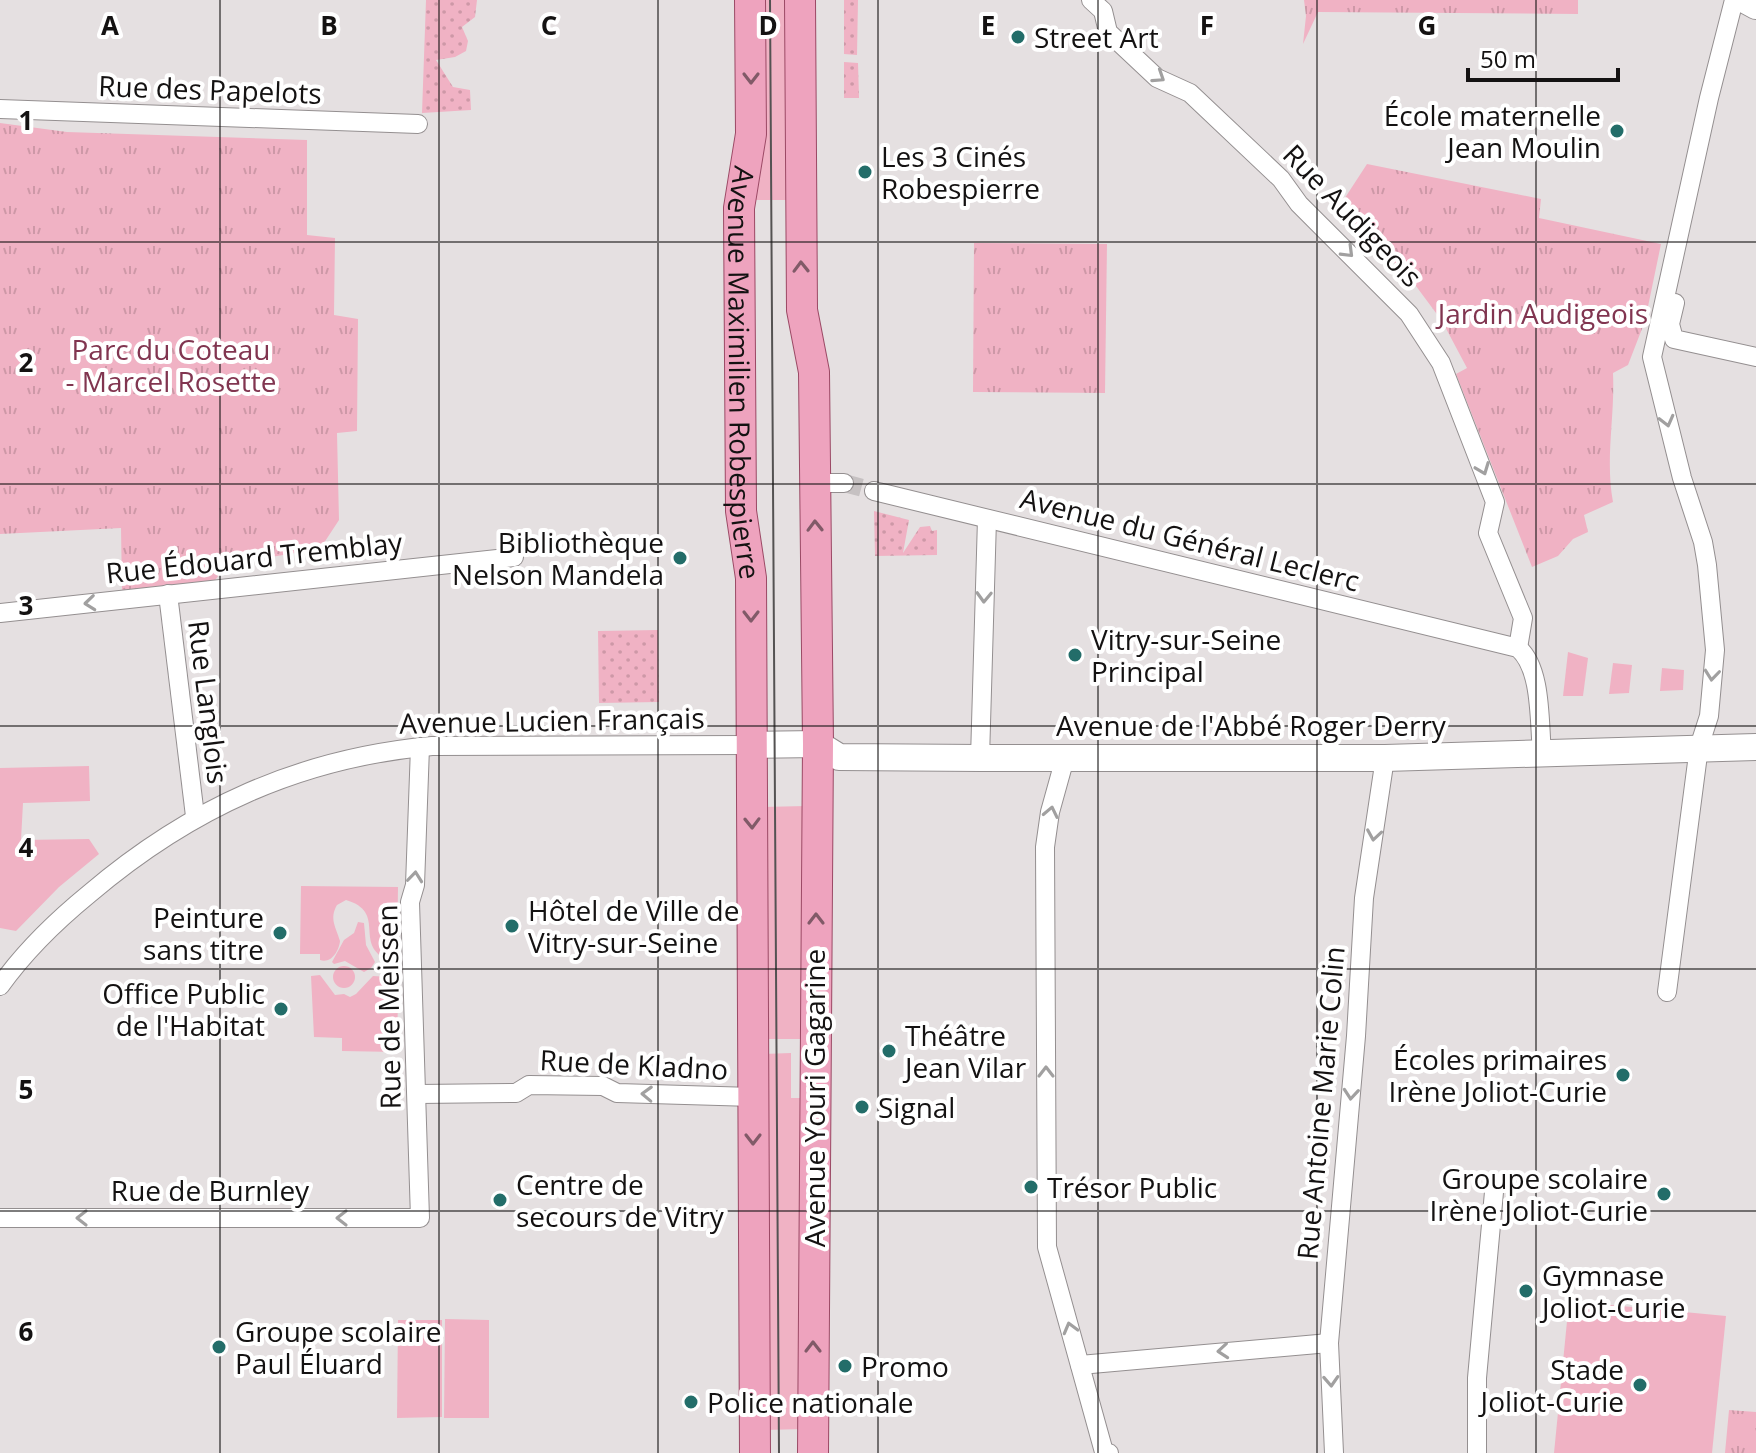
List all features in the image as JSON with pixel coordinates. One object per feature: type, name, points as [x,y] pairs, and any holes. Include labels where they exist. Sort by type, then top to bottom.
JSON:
[{"type":"main road","name":"Avenue Maximilien Robespierre","points":[[750,0],[751,134],[739,208],[741,511],[751,578],[750,745]]},
{"type":"main road","name":"Avenue Maximilien Robespierre","points":[[800,0],[802,310],[814,372],[818,744]]},
{"type":"main road","name":"Avenue de l'Abbé Roger Derry","points":[[750,745],[818,744],[839,757],[980,758],[1385,758],[1756,747]]},
{"type":"main road","name":"Avenue Youri Gagarine","points":[[813,1453],[818,744]]},
{"type":"main road","points":[[750,745],[755,1453]]},
{"type":"street","points":[[1667,992],[1699,747],[1709,716],[1715,650],[1703,542],[1682,478],[1653,351],[1709,98],[1738,3],[1756,18]]},
{"type":"street","name":"Rue Audigeois","points":[[1101,4],[1108,32],[1157,78],[1190,93],[1281,179],[1299,204],[1409,314],[1441,363],[1495,502],[1488,533],[1523,618],[1518,648],[1526,655],[1534,671],[1542,752]]},
{"type":"street","name":"Rue des Papelots","points":[[0,109],[418,124]]},
{"type":"street","points":[[1671,270],[1676,277],[1677,288],[1670,324],[1674,339]]},
{"type":"street","points":[[1653,351],[1674,339],[1756,357]]},
{"type":"street","points":[[874,491],[987,519]]},
{"type":"street","name":"Avenue du Général Leclerc","points":[[980,758],[987,519],[1518,648]]},
{"type":"street","name":"Rue Édouard Tremblay","points":[[0,613],[514,557]]},
{"type":"street","name":"Rue Langlois","points":[[168,594],[195,816]]},
{"type":"street","name":"Avenue Lucien Français","points":[[1,983],[49,927],[130,859],[195,816],[295,772],[385,751],[420,747],[750,745]]},
{"type":"street","name":"Rue de Meissen","points":[[420,747],[415,885],[410,902],[420,1218]]},
{"type":"street","points":[[1065,758],[1050,812],[1045,847],[1047,1247],[1107,1452],[1094,1453]]},
{"type":"street","name":"Rue Antoine Marie Colin","points":[[1334,1453],[1329,1343],[1355,1052],[1364,898],[1385,758]]},
{"type":"street","name":"Rue de Kladno","points":[[418,1094],[516,1093],[529,1085],[603,1086],[617,1093],[753,1097]]},
{"type":"street","points":[[1477,1453],[1477,1378],[1494,1192]]},
{"type":"street","name":"Rue de Burnley","points":[[0,1218],[420,1218]]},
{"type":"street","points":[[1080,1365],[1329,1343]]},
{"type":"green space","points":[[426,0],[477,0],[475,17],[462,27],[468,41],[466,51],[455,57],[436,60],[453,87],[470,90],[471,110],[422,113]]},
{"type":"green space","points":[[759,0],[791,0],[792,200],[748,200]]},
{"type":"green space","points":[[844,0],[858,0],[857,55],[844,54]]},
{"type":"green space","points":[[1304,0],[1578,0],[1578,14],[1318,12],[1303,44]]},
{"type":"green space","points":[[844,62],[858,63],[859,98],[844,98]]},
{"type":"green space","name":"Parc du Coteau - Marcel Rosette","points":[[0,123],[67,132],[307,140],[307,235],[335,238],[334,315],[358,319],[357,431],[337,433],[339,520],[320,549],[227,564],[213,583],[122,590],[121,528],[0,534]]},
{"type":"green space","name":"Jardin Audigeois","points":[[1367,164],[1541,199],[1539,218],[1661,244],[1645,321],[1628,365],[1613,373],[1610,470],[1613,502],[1584,515],[1588,532],[1573,539],[1558,556],[1532,567],[1456,374],[1467,368],[1442,321],[1410,278],[1339,207]]},
{"type":"green space","points":[[974,243],[1107,244],[1105,393],[973,392]]},
{"type":"green space","points":[[874,511],[909,520],[903,553],[920,527],[930,526],[932,531],[937,530],[937,555],[875,556]]},
{"type":"green space","points":[[658,630],[659,702],[599,703],[598,631]]},
{"type":"green space","points":[[1568,652],[1588,658],[1583,696],[1563,696]]},
{"type":"green space","points":[[1613,663],[1632,665],[1629,693],[1609,694]]},
{"type":"green space","points":[[1662,668],[1684,670],[1683,690],[1660,691]]},
{"type":"green space","points":[[89,766],[90,801],[23,803],[21,840],[89,839],[99,854],[59,887],[16,931],[0,928],[0,768]]},
{"type":"green space","points":[[806,806],[805,1039],[764,1039],[762,807]]},
{"type":"green space","points":[[301,886],[398,887],[397,957],[386,959],[377,952],[372,945],[365,912],[346,900],[337,905],[334,915],[340,941],[334,956],[324,961],[320,960],[320,954],[300,954]]},
{"type":"green space","points":[[358,922],[364,923],[366,945],[375,962],[364,972],[345,961],[332,962],[344,940],[354,933]]},
{"type":"green space","points":[[344,966],[352,969],[355,977],[352,985],[344,988],[336,985],[333,977],[336,969]]},
{"type":"green space","points":[[320,975],[335,995],[350,997],[373,976],[389,977],[398,995],[397,1052],[342,1051],[342,1038],[314,1037],[311,976]]},
{"type":"green space","points":[[791,1053],[791,1098],[806,1098],[804,1429],[765,1430],[763,1054]]},
{"type":"green space","name":"Stade Joliot-Curie","points":[[1569,1301],[1726,1316],[1712,1453],[1554,1453]]},
{"type":"green space","points":[[445,1319],[489,1320],[489,1418],[444,1418]]},
{"type":"green space","points":[[398,1320],[442,1320],[442,1417],[397,1418]]},
{"type":"green space","points":[[1729,1410],[1756,1412],[1756,1453],[1725,1453]]},
{"type":"tunnel","points":[[844,483],[874,491]]},
{"type":"tram line","points":[[770,0],[779,1453]]},
{"type":"place","name":"Street Art","points":[[1018,37]]},
{"type":"place","name":"École maternelle Jean Moulin","points":[[1617,131]]},
{"type":"place","name":"Les 3 Cinés Robespierre","points":[[865,172]]},
{"type":"place","name":"Bibliothèque Nelson Mandela","points":[[680,558]]},
{"type":"place","name":"Vitry-sur-Seine Principal","points":[[1075,655]]},
{"type":"place","name":"Hôtel de Ville de Vitry-sur-Seine","points":[[512,926]]},
{"type":"place","name":"Peinture sans titre","points":[[280,933]]},
{"type":"place","name":"Office Public de l'Habitat","points":[[281,1009]]},
{"type":"place","name":"Théâtre Jean Vilar","points":[[889,1051]]},
{"type":"place","name":"Écoles primaires Irène Joliot-Curie","points":[[1623,1075]]},
{"type":"place","name":"Signal","points":[[862,1107]]},
{"type":"place","name":"Trésor Public","points":[[1031,1187]]},
{"type":"place","name":"Groupe scolaire Irène Joliot-Curie","points":[[1664,1194]]},
{"type":"place","name":"Centre de secours de Vitry","points":[[500,1200]]},
{"type":"place","name":"Gymnase Joliot-Curie","points":[[1526,1291]]},
{"type":"place","name":"Groupe scolaire Paul Éluard","points":[[219,1347]]},
{"type":"place","name":"Promo","points":[[845,1366]]},
{"type":"place","name":"Stade Joliot-Curie","points":[[1640,1385]]},
{"type":"place","name":"Police nationale","points":[[691,1402]]}]
